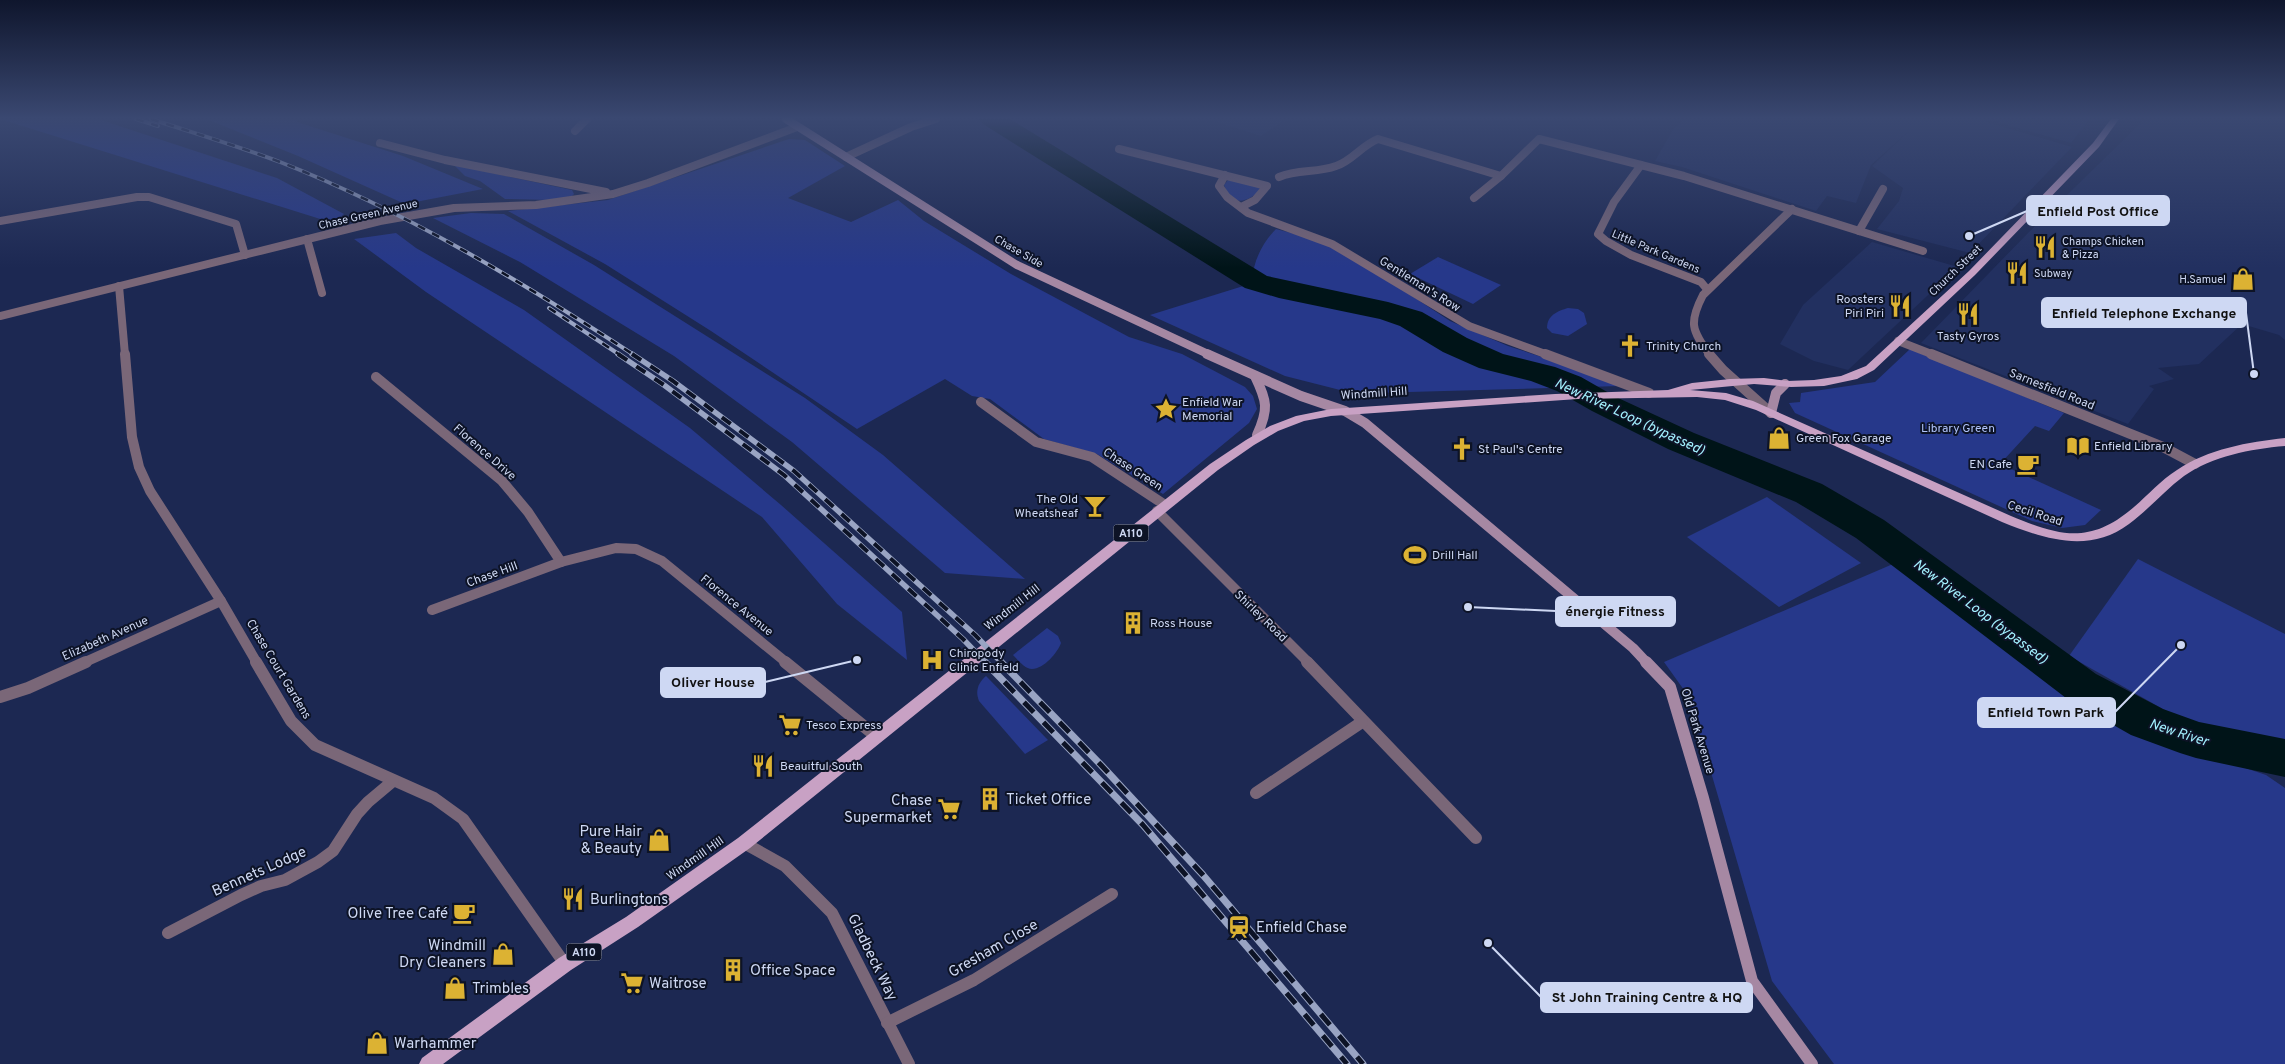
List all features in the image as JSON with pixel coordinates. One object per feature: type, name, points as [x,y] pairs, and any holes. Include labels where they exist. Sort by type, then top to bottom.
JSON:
[{"type":"main road","name":"Church Street","points":[[1667,392],[1685,386],[1763,381],[1785,384],[1841,380],[1860,375],[1870,368],[1972,273],[2073,169]]},
{"type":"main road","name":"Windmill Hill","points":[[428,1064],[565,964],[632,922],[744,843],[1161,508],[1257,436],[1314,415],[1345,411],[1556,396],[1667,392]]},
{"type":"main road","name":"Cecil Road","points":[[1667,392],[1727,397],[1771,413],[1996,515],[2046,532],[2075,538],[2091,538],[2119,526],[2165,485],[2195,464],[2250,446],[2285,442]]},
{"type":"street","points":[[488,169],[613,194]]},
{"type":"street","name":"Chase Green Avenue","points":[[0,316],[424,212],[454,208],[561,202],[613,194],[686,169]]},
{"type":"street","name":"Chase Side","points":[[864,169],[1017,265],[1255,376],[1301,396],[1345,411]]},
{"type":"street","points":[[1198,169],[1267,186],[1266,190],[1255,200],[1241,207]]},
{"type":"street","points":[[1280,178],[1294,172],[1319,169]]},
{"type":"street","points":[[1476,169],[1501,176]]},
{"type":"street","points":[[1474,198],[1509,169]]},
{"type":"street","name":"Little Park Gardens","points":[[1638,169],[1614,202],[1598,234],[1603,241],[1623,251],[1700,282],[1706,288]]},
{"type":"street","points":[[1654,169],[1792,209],[1859,232],[1922,250]]},
{"type":"street","name":"Gentleman's Row","points":[[1224,175],[1219,186],[1225,195],[1241,207],[1262,220],[1310,235],[1348,252],[1441,312],[1469,326],[1649,393]]},
{"type":"street","points":[[1859,232],[1883,189]]},
{"type":"street","points":[[0,221],[118,199],[149,198],[236,224],[244,255]]},
{"type":"street","name":"Little Park Gardens","points":[[1739,383],[1722,370],[1698,340],[1692,319],[1694,308],[1706,288],[1717,282],[1792,209]]},
{"type":"street","points":[[307,240],[322,293]]},
{"type":"street","name":"Chase Court Gardens","points":[[119,286],[132,437],[140,467],[150,491],[221,601],[291,721],[314,745],[434,798],[463,819],[565,964]]},
{"type":"street","name":"Sarnesfield Road","points":[[1898,341],[2163,447],[2195,464]]},
{"type":"street","points":[[1255,376],[1268,409],[1257,436]]},
{"type":"street","name":"Florence Drive","points":[[376,377],[502,480],[528,512],[561,562]]},
{"type":"street","name":"Cecil Road","points":[[1739,383],[1771,413]]},
{"type":"street","points":[[1771,413],[1776,393],[1785,384]]},
{"type":"street","name":"Chase Green","points":[[980,402],[1036,442],[1092,457],[1161,508]]},
{"type":"street","name":"Old Park Avenue","points":[[1345,411],[1365,423],[1505,539],[1633,648],[1670,687],[1704,798],[1752,981],[1812,1064]]},
{"type":"street","name":"Shirley Road","points":[[1161,508],[1362,722],[1476,838]]},
{"type":"street","name":"Florence Avenue","points":[[561,562],[616,548],[636,549],[662,561],[877,737]]},
{"type":"street","name":"Chase Hill","points":[[432,610],[561,562]]},
{"type":"street","name":"Elizabeth Avenue","points":[[0,697],[28,688],[221,601]]},
{"type":"street","points":[[1256,793],[1362,722]]},
{"type":"street","name":"Bennets Lodge","points":[[168,933],[241,895],[261,886],[285,880],[318,862],[333,851],[357,814],[393,780]]},
{"type":"street","name":"Gladbeck Way","points":[[744,843],[785,866],[832,913],[909,1064]]},
{"type":"street","name":"Gresham Close","points":[[887,1022],[926,1007],[1027,948],[1112,894]]},
{"type":"shaded area","points":[[1687,169],[1870,169],[1856,203],[1827,196],[1816,211]]},
{"type":"shaded area","points":[[1876,169],[2051,169],[1970,253],[1877,229],[1899,201],[1903,188]]},
{"type":"shaded area","points":[[2094,169],[2285,169],[2285,340],[2279,335],[2242,324],[2199,364],[2158,368],[2174,379],[2149,386],[2154,389],[2128,424],[1921,343],[2028,233]]},
{"type":"shaded area","points":[[1872,242],[1958,267],[1848,370],[1814,361],[1780,344],[1803,305]]},
{"type":"green space","points":[[159,169],[249,169],[277,178],[344,214],[333,223]]},
{"type":"green space","points":[[326,169],[434,169],[483,189],[405,204]]},
{"type":"green space","points":[[458,169],[471,169],[572,190],[574,194],[570,198],[551,200],[505,199],[480,181],[465,176]]},
{"type":"green space","points":[[701,169],[840,169],[788,198],[851,222],[898,200],[924,221],[1011,274],[1129,337],[1182,354],[1245,387],[1253,396],[1257,409],[1249,423],[1163,494],[1097,454],[1044,439],[990,399],[972,396],[945,379],[857,429],[711,331],[605,264],[508,211],[608,200]]},
{"type":"green space","points":[[1229,179],[1259,187],[1261,190],[1245,200],[1235,200],[1227,192],[1224,185]]},
{"type":"green space","points":[[471,213],[504,214],[594,265],[805,398],[883,455],[1025,579],[945,573],[792,442],[674,356],[520,262],[433,218]]},
{"type":"green space","points":[[1276,229],[1345,252],[1450,321],[1508,346],[1582,370],[1620,386],[1373,393],[1344,391],[1285,376],[1150,315],[1253,283],[1256,261],[1267,240]]},
{"type":"green space","points":[[396,233],[416,248],[524,310],[690,428],[902,612],[907,660],[837,604],[762,517],[426,292],[354,239]]},
{"type":"green space","points":[[1438,257],[1501,285],[1473,304],[1410,274]]},
{"type":"green space","points":[[1568,308],[1578,309],[1584,313],[1587,324],[1568,336],[1552,333],[1547,328],[1549,320],[1557,312]]},
{"type":"green space","name":"Library Green","points":[[1910,349],[2064,413],[2049,431],[2035,426],[2000,464],[2101,510],[2085,525],[2062,528],[2032,521],[1795,413],[1789,403],[1800,402],[1801,393],[1875,382]]},
{"type":"green space","points":[[1767,497],[1861,563],[1779,607],[1687,537]]},
{"type":"green space","points":[[2138,559],[2285,634],[2285,745],[2193,726],[2069,656]]},
{"type":"green space","points":[[1893,564],[1941,595],[2053,681],[2099,710],[2145,732],[2266,775],[2285,788],[2285,1064],[1834,1064],[1772,981],[1689,697],[1664,662]]},
{"type":"green space","points":[[1047,628],[1058,636],[1061,643],[1059,647],[1054,655],[1041,666],[1032,669],[1027,668],[1013,655]]},
{"type":"green space","points":[[986,676],[1048,740],[1025,754],[979,701],[978,687]]},
{"type":"waterway","name":"New River Loop (bypassed)","points":[[1075,169],[1256,282],[1279,289],[1388,311],[1411,319],[1455,345],[1491,361],[1543,374],[1569,384],[1604,404],[1681,441],[1809,493],[1870,529],[2081,686],[2147,722],[2196,740],[2285,758]]},
{"type":"railway","points":[[296,169],[327,181],[417,225],[506,275],[634,355]]},
{"type":"railway","points":[[549,308],[620,355]]},
{"type":"railway","points":[[618,354],[664,385],[784,475],[963,639],[986,663]]},
{"type":"railway","points":[[632,354],[673,381],[794,471],[975,635],[1002,663]]},
{"type":"railway","points":[[985,662],[1143,825],[1347,1064]]},
{"type":"railway","points":[[1001,662],[1101,765],[1203,875],[1363,1064]]},
{"type":"place","name":"Enfield Post Office","points":[[1969,236]]},
{"type":"place","name":"Champs Chicken & Pizza","points":[[2045,247]]},
{"type":"place","name":"Subway","points":[[2017,273]]},
{"type":"place","name":"H.Samuel","points":[[2243,279]]},
{"type":"place","name":"Roosters Piri Piri","points":[[1900,306]]},
{"type":"place","name":"Tasty Gyros","points":[[1968,314]]},
{"type":"place","name":"Trinity Church","points":[[1630,346]]},
{"type":"place","name":"Enfield Telephone Exchange","points":[[2254,374]]},
{"type":"place","name":"Enfield War Memorial","points":[[1166,409]]},
{"type":"place","name":"Green Fox Garage","points":[[1779,438]]},
{"type":"place","name":"Enfield Library","points":[[2078,446]]},
{"type":"place","name":"St Paul's Centre","points":[[1462,449]]},
{"type":"place","name":"EN Cafe","points":[[2028,464]]},
{"type":"place","name":"The Old Wheatsheaf","points":[[1095,506]]},
{"type":"place","name":"Drill Hall","points":[[1415,555]]},
{"type":"place","name":"énergie Fitness","points":[[1468,607]]},
{"type":"place","name":"Ross House","points":[[1133,623]]},
{"type":"place","name":"Enfield Town Park","points":[[2181,645]]},
{"type":"place","name":"Oliver House","points":[[857,660]]},
{"type":"place","name":"Chiropody Clinic Enfield","points":[[932,660]]},
{"type":"place","name":"Tesco Express","points":[[790,725]]},
{"type":"place","name":"Beauitful South","points":[[763,766]]},
{"type":"place","name":"Ticket Office","points":[[990,799]]},
{"type":"place","name":"Chase Supermarket","points":[[949,809]]},
{"type":"place","name":"Pure Hair & Beauty","points":[[659,840]]},
{"type":"place","name":"Burlingtons","points":[[573,899]]},
{"type":"place","name":"Olive Tree Café","points":[[464,913]]},
{"type":"place","name":"Enfield Chase","points":[[1239,927]]},
{"type":"place","name":"St John Training Centre & HQ","points":[[1488,943]]},
{"type":"place","name":"Windmill Dry Cleaners","points":[[503,954]]},
{"type":"place","name":"Office Space","points":[[733,970]]},
{"type":"place","name":"Waitrose","points":[[632,983]]},
{"type":"place","name":"Trimbles","points":[[455,988]]},
{"type":"place","name":"Warhammer","points":[[377,1043]]},
{"type":"water label","name":"New River","points":[[2179,732]]}]
